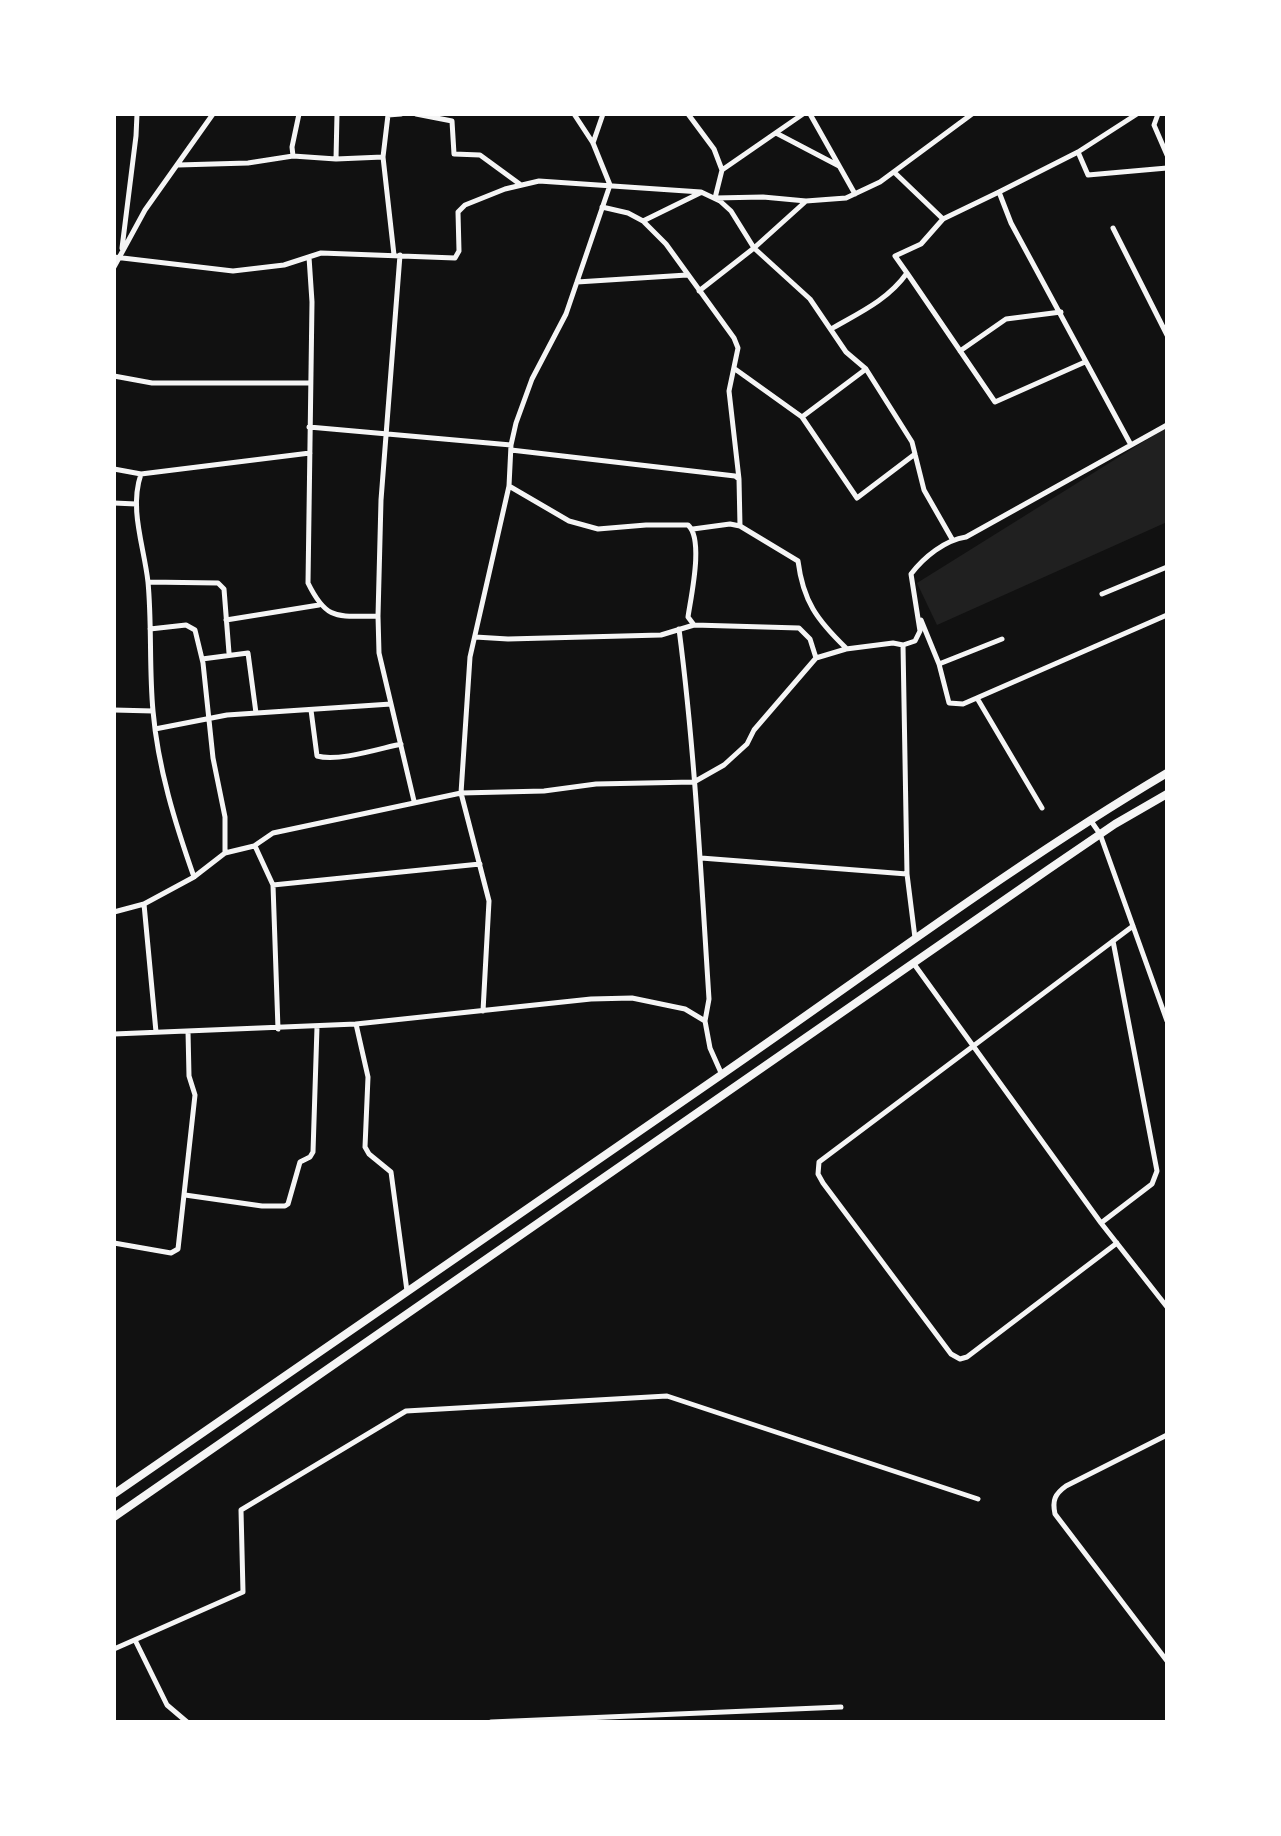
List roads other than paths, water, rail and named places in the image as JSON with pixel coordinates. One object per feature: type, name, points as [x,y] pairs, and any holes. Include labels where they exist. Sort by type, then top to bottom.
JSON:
[{"type":"highway","points":[[114,1494],[722,1075],[915,938],[1090,819],[1167,773]]},
{"type":"highway","points":[[114,1517],[1100,834],[1167,794]]},
{"type":"street","points":[[114,267],[137,114]]},
{"type":"street","points":[[117,257],[145,210],[213,114]]},
{"type":"street","points":[[293,156],[299,114]]},
{"type":"street","points":[[336,159],[337,114]]},
{"type":"street","points":[[401,114],[388,115],[383,157],[397,255],[381,500],[378,616],[379,653],[414,801]]},
{"type":"street","points":[[416,114],[452,121],[454,154],[480,155],[522,185]]},
{"type":"street","points":[[483,1011],[489,901],[461,793],[470,657],[509,486],[516,423],[532,379],[566,314],[610,185],[593,143],[574,114]]},
{"type":"street","points":[[593,143],[603,114]]},
{"type":"street","points":[[688,114],[714,149],[722,170],[715,198]]},
{"type":"street","points":[[722,170],[803,114]]},
{"type":"street","points":[[810,114],[855,194]]},
{"type":"street","points":[[1085,362],[995,402],[895,256],[921,244],[943,219],[1078,152],[1137,114]]},
{"type":"street","points":[[1156,115],[1154,125],[1167,155]]},
{"type":"street","points":[[715,198],[763,197],[806,201],[846,198],[894,172],[967,116]]},
{"type":"street","points":[[776,133],[839,166]]},
{"type":"street","points":[[1078,152],[1088,175],[1167,168]]},
{"type":"street","points":[[177,165],[248,163],[293,156],[336,159],[383,157]]},
{"type":"street","points":[[894,172],[943,219]]},
{"type":"street","points":[[117,257],[233,271],[284,265],[321,253],[455,258],[459,251],[458,212],[465,205],[522,185],[539,181],[701,192],[715,198],[731,211],[754,248],[810,299],[846,352],[866,369],[912,442],[924,490],[952,539]]},
{"type":"street","points":[[643,221],[701,192]]},
{"type":"street","points":[[999,192],[1011,223],[1131,445]]},
{"type":"street","points":[[699,291],[754,248],[806,201]]},
{"type":"street","points":[[602,207],[628,213],[643,221],[666,244],[734,338],[738,348],[729,391],[739,479],[740,526]]},
{"type":"street","points":[[1113,228],[1167,335]]},
{"type":"street","points":[[309,257],[312,302],[308,583],[319,605],[337,616],[378,616]]},
{"type":"street","points":[[831,329],[883,300],[907,273]]},
{"type":"street","points":[[577,282],[687,275]]},
{"type":"street","points":[[960,351],[1006,319],[1061,312]]},
{"type":"street","points":[[735,369],[802,417],[857,498],[915,454]]},
{"type":"street","points":[[802,417],[866,369]]},
{"type":"street","points":[[114,376],[152,383],[310,383]]},
{"type":"street","points":[[114,912],[144,904],[194,877],[225,853],[254,846],[273,833],[414,801],[461,793],[544,791],[596,784],[694,782],[724,765],[747,744],[754,730],[816,658],[846,649],[893,643],[903,645],[915,641],[920,631],[911,574],[952,539],[966,537],[1167,425]]},
{"type":"street","points":[[309,427],[511,447],[739,479]]},
{"type":"street","points":[[114,469],[141,474],[310,453]]},
{"type":"street","points":[[141,474],[136,504],[148,582],[155,729],[175,822],[194,877]]},
{"type":"street","points":[[509,486],[569,521],[598,529],[646,525],[688,525],[693,529],[730,524],[740,526],[798,561],[806,599],[827,630],[846,649]]},
{"type":"street","points":[[114,503],[136,504]]},
{"type":"street","points":[[693,529],[695,569],[688,617],[694,625]]},
{"type":"street","points":[[1102,594],[1167,567]]},
{"type":"street","points":[[148,582],[218,583],[224,589],[229,653]]},
{"type":"street","points":[[226,620],[319,605]]},
{"type":"street","points":[[918,612],[939,664],[949,703],[963,704],[1167,615]]},
{"type":"street","points":[[150,629],[186,625],[195,630],[202,659],[213,758],[225,817],[225,853]]},
{"type":"street","points":[[475,637],[661,635],[694,625],[799,628],[810,639],[816,658]]},
{"type":"street","points":[[679,629],[701,858],[709,999],[705,1021],[710,1048],[722,1075]]},
{"type":"street","points":[[939,664],[1002,639]]},
{"type":"street","points":[[903,645],[907,874],[915,938]]},
{"type":"street","points":[[202,659],[229,653],[248,653],[256,713]]},
{"type":"street","points":[[977,698],[1042,808]]},
{"type":"street","points":[[155,729],[256,713],[391,704]]},
{"type":"street","points":[[114,710],[153,711]]},
{"type":"street","points":[[311,710],[317,756],[348,754],[401,744]]},
{"type":"street","points":[[1090,819],[1100,834],[1167,1021]]},
{"type":"street","points":[[254,846],[273,885],[278,1029]]},
{"type":"street","points":[[701,858],[907,874]]},
{"type":"street","points":[[273,885],[480,864]]},
{"type":"street","points":[[144,904],[156,1032]]},
{"type":"street","points":[[1117,1243],[967,1357],[960,1359],[951,1354],[818,1174],[819,1162],[1133,926]]},
{"type":"street","points":[[1101,1223],[1152,1184],[1157,1171],[1113,941]]},
{"type":"street","points":[[914,963],[1101,1223],[1167,1307]]},
{"type":"street","points":[[114,1034],[317,1027],[591,999],[632,998],[685,1009],[705,1021]]},
{"type":"street","points":[[356,1024],[368,1077],[365,1147],[391,1172],[407,1291]]},
{"type":"street","points":[[185,1195],[262,1206],[288,1204],[300,1162],[313,1152],[317,1027]]},
{"type":"street","points":[[114,1243],[174,1253],[178,1249],[195,1095],[189,1076],[188,1031]]},
{"type":"street","points":[[114,1649],[243,1592],[241,1510],[406,1411],[667,1396],[978,1499]]},
{"type":"street","points":[[1167,1435],[1066,1486],[1056,1494],[1053,1503],[1055,1514],[1165,1653],[1167,1661]]},
{"type":"street","points":[[135,1640],[167,1705],[187,1722]]},
{"type":"street","points":[[491,1722],[841,1707]]}]
